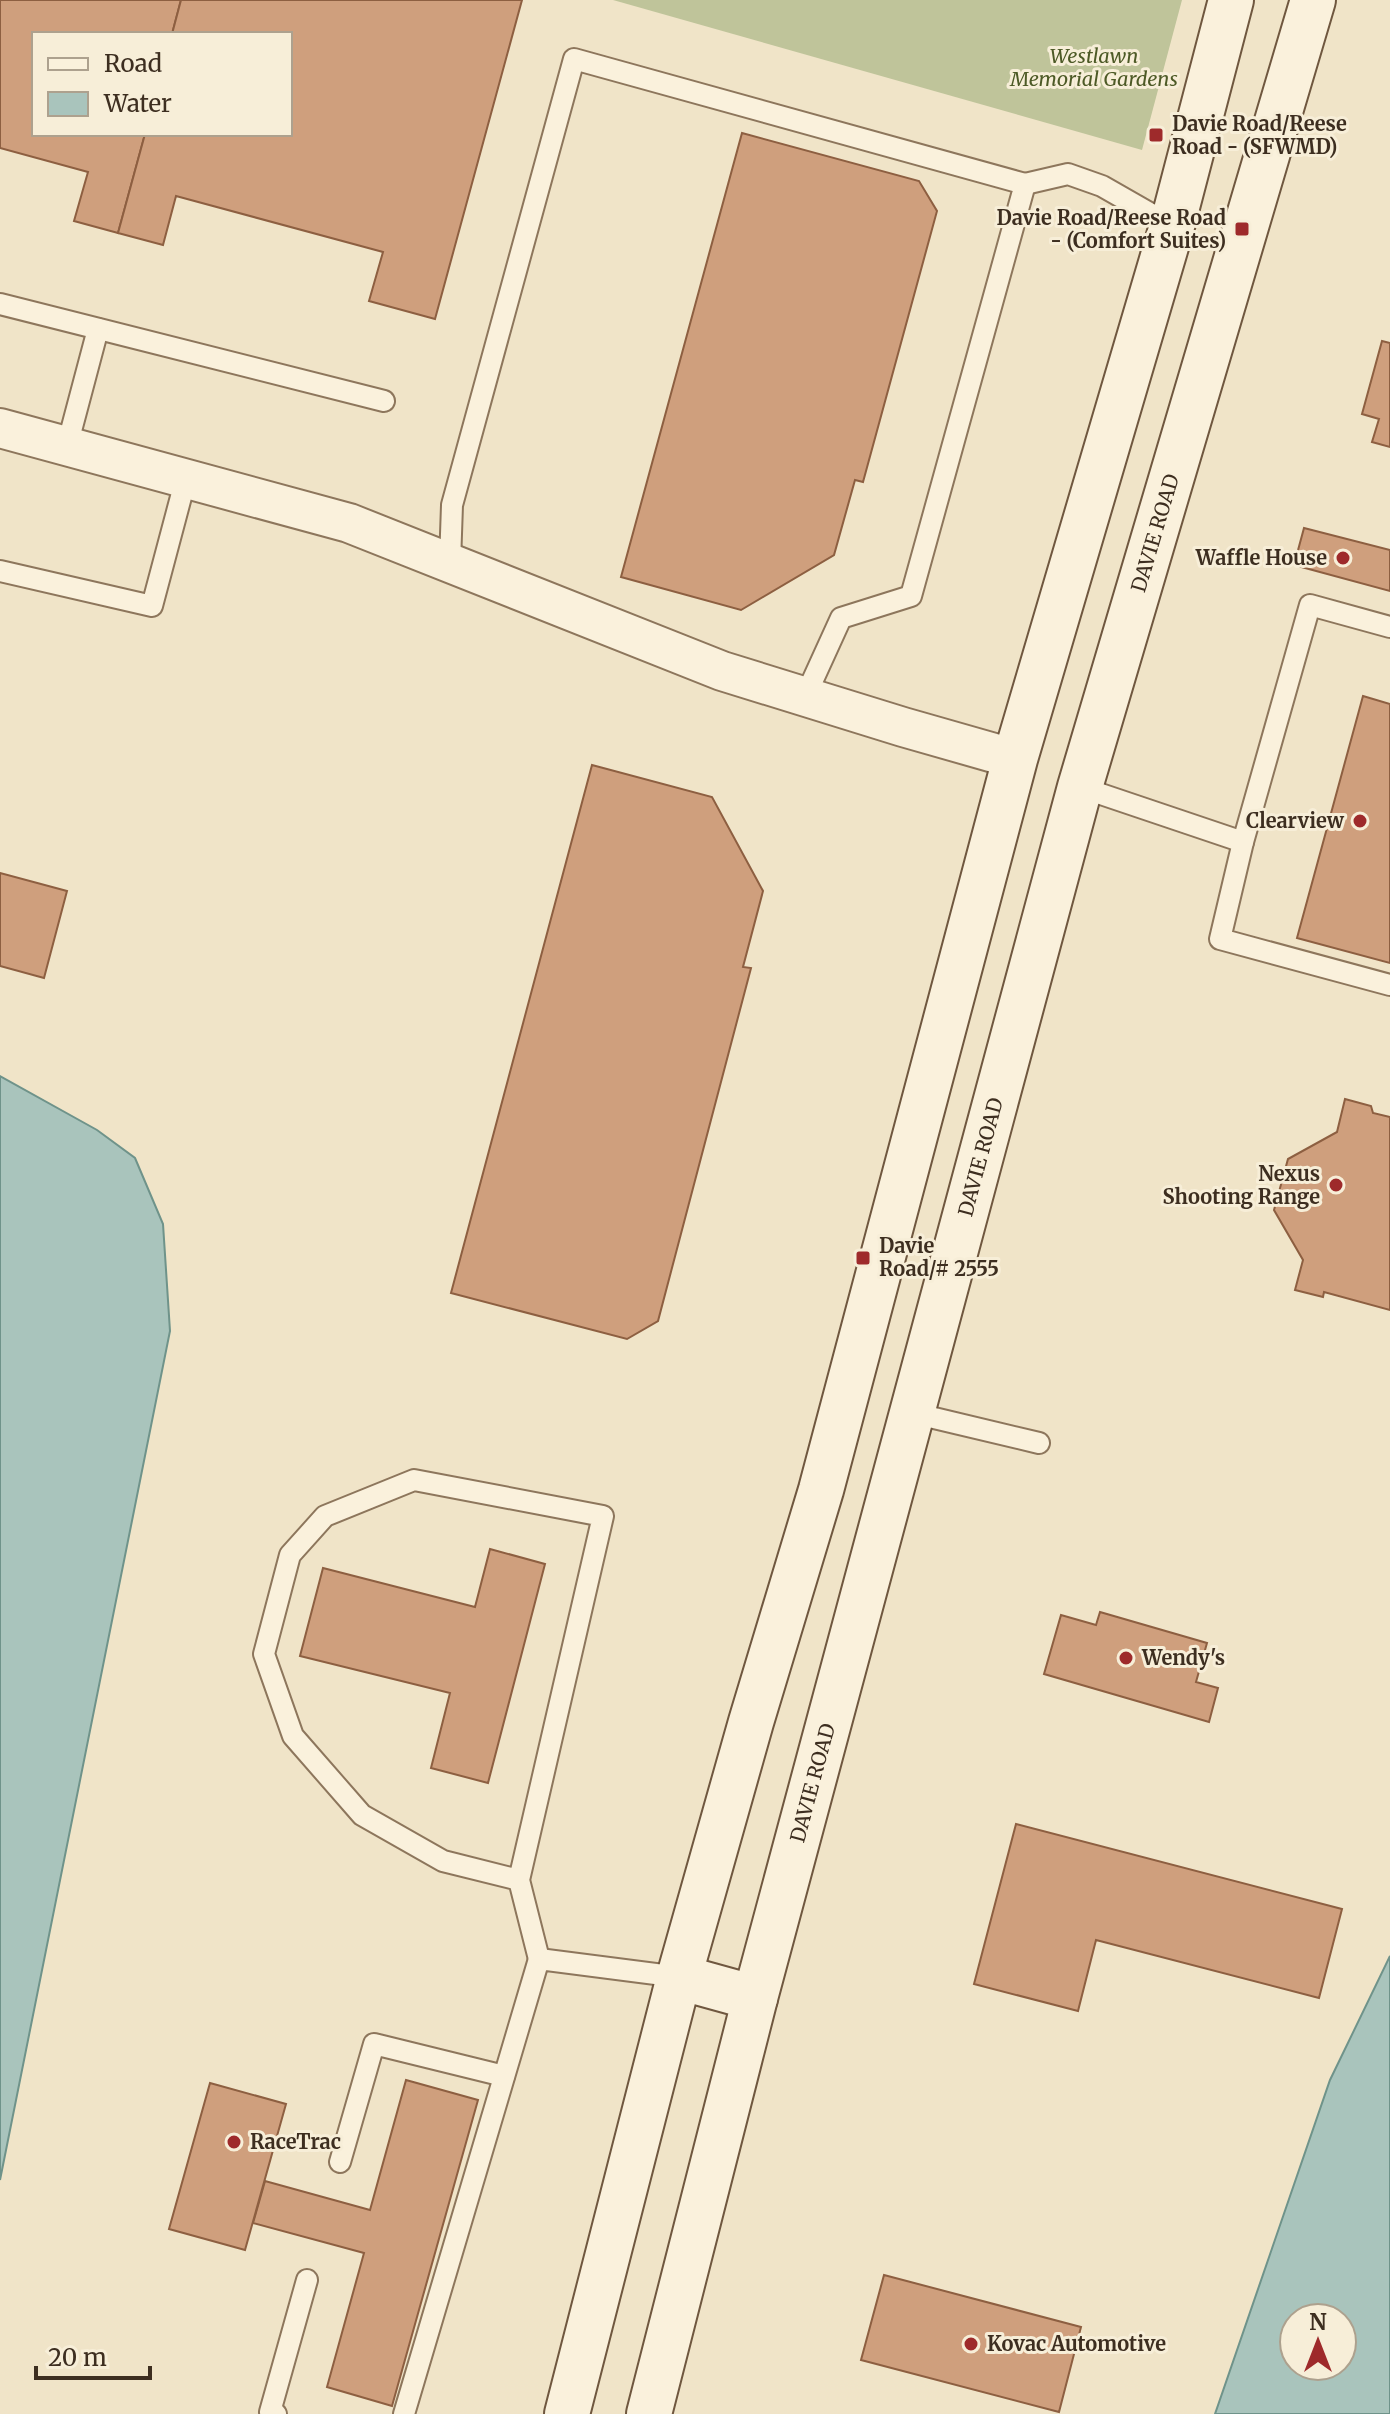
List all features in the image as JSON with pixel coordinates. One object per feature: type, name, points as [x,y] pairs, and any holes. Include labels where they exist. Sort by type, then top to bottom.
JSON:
[{"type":"main road","points":[[567,2414],[679,1977],[821,1490],[1015,759],[1172,226],[1231,0]]},
{"type":"main road","name":"DAVIE ROAD","points":[[649,2414],[755,1998],[1080,787],[1313,0]]},
{"type":"main road","points":[[679,1977],[755,1998]]},
{"type":"street","points":[[0,428],[349,523],[722,671],[1015,759]]},
{"type":"lane","points":[[450,563],[452,505],[574,59],[1025,184],[1068,174],[1122,196],[1172,226]]},
{"type":"lane","points":[[805,697],[841,618],[911,596],[1025,184]]},
{"type":"lane","points":[[0,304],[384,401]]},
{"type":"lane","points":[[67,446],[98,329]]},
{"type":"lane","points":[[0,571],[152,606],[186,478]]},
{"type":"lane","points":[[1390,627],[1310,605],[1243,842],[1220,939],[1390,985]]},
{"type":"lane","points":[[1080,787],[1243,842]]},
{"type":"lane","points":[[913,1413],[1039,1443]]},
{"type":"lane","points":[[404,2414],[539,1959],[519,1880],[603,1516],[414,1480],[325,1516],[290,1555],[264,1654],[293,1736],[362,1815],[443,1861],[519,1880]]},
{"type":"lane","points":[[539,1959],[679,1977]]},
{"type":"lane","points":[[340,2162],[374,2044],[504,2076]]},
{"type":"lane","points":[[276,2414],[270,2412],[307,2280]]},
{"type":"green space","name":"Westlawn Memorial Gardens","points":[[613,0],[1182,0],[1142,150]]},
{"type":"water","points":[[0,1076],[97,1130],[135,1158],[163,1224],[170,1331],[0,2180]]},
{"type":"water","points":[[1390,1956],[1390,2414],[1215,2414],[1330,2080]]},
{"type":"building","points":[[0,0],[181,0],[173,32],[32,32],[32,136],[144,136],[118,233],[74,221],[88,172],[0,148]]},
{"type":"building","points":[[181,0],[522,0],[435,319],[369,301],[383,252],[176,196],[163,245],[118,233],[144,136],[292,136],[292,32],[173,32]]},
{"type":"building","points":[[742,133],[919,181],[937,211],[863,482],[855,480],[834,555],[741,610],[621,577]]},
{"type":"building","points":[[1382,341],[1390,343],[1390,447],[1372,442],[1379,419],[1362,414]]},
{"type":"building","name":"Waffle House","points":[[1304,528],[1390,550],[1390,591],[1294,565]]},
{"type":"building","name":"Clearview","points":[[1363,696],[1390,704],[1390,963],[1297,938]]},
{"type":"building","points":[[592,765],[712,797],[763,891],[743,967],[751,968],[658,1321],[627,1339],[451,1293]]},
{"type":"building","points":[[0,873],[67,891],[44,978],[0,966]]},
{"type":"building","name":"Nexus Shooting Range","points":[[1345,1099],[1371,1106],[1373,1113],[1390,1117],[1390,1310],[1324,1292],[1323,1297],[1295,1290],[1303,1260],[1274,1210],[1288,1159],[1337,1132]]},
{"type":"building","points":[[490,1549],[545,1564],[488,1783],[431,1768],[450,1693],[300,1656],[323,1568],[475,1607]]},
{"type":"building","name":"Wendy's","points":[[1100,1612],[1207,1643],[1196,1682],[1218,1688],[1209,1722],[1044,1674],[1061,1615],[1096,1625]]},
{"type":"building","points":[[1016,1824],[1342,1909],[1319,1998],[1096,1940],[1078,2011],[974,1984]]},
{"type":"building","name":"RaceTrac","points":[[406,2080],[478,2100],[392,2406],[327,2387],[364,2253],[253,2223],[265,2181],[370,2210]]},
{"type":"building","name":"RaceTrac","points":[[210,2083],[286,2104],[245,2250],[169,2229]]},
{"type":"building","name":"Kovac Automotive","points":[[884,2275],[1081,2327],[1059,2412],[861,2360]]},
{"type":"place","name":"Davie Road/Reese Road - (SFWMD)","points":[[1156,135]]},
{"type":"place","name":"Davie Road/Reese Road - (Comfort Suites)","points":[[1242,229]]},
{"type":"place","name":"Waffle House","points":[[1343,558]]},
{"type":"place","name":"Clearview","points":[[1360,821]]},
{"type":"place","name":"Nexus Shooting Range","points":[[1336,1185]]},
{"type":"place","name":"Davie Road/# 2555","points":[[863,1258]]},
{"type":"place","name":"Wendy's","points":[[1126,1658]]},
{"type":"place","name":"RaceTrac","points":[[234,2142]]},
{"type":"place","name":"Kovac Automotive","points":[[971,2344]]}]
